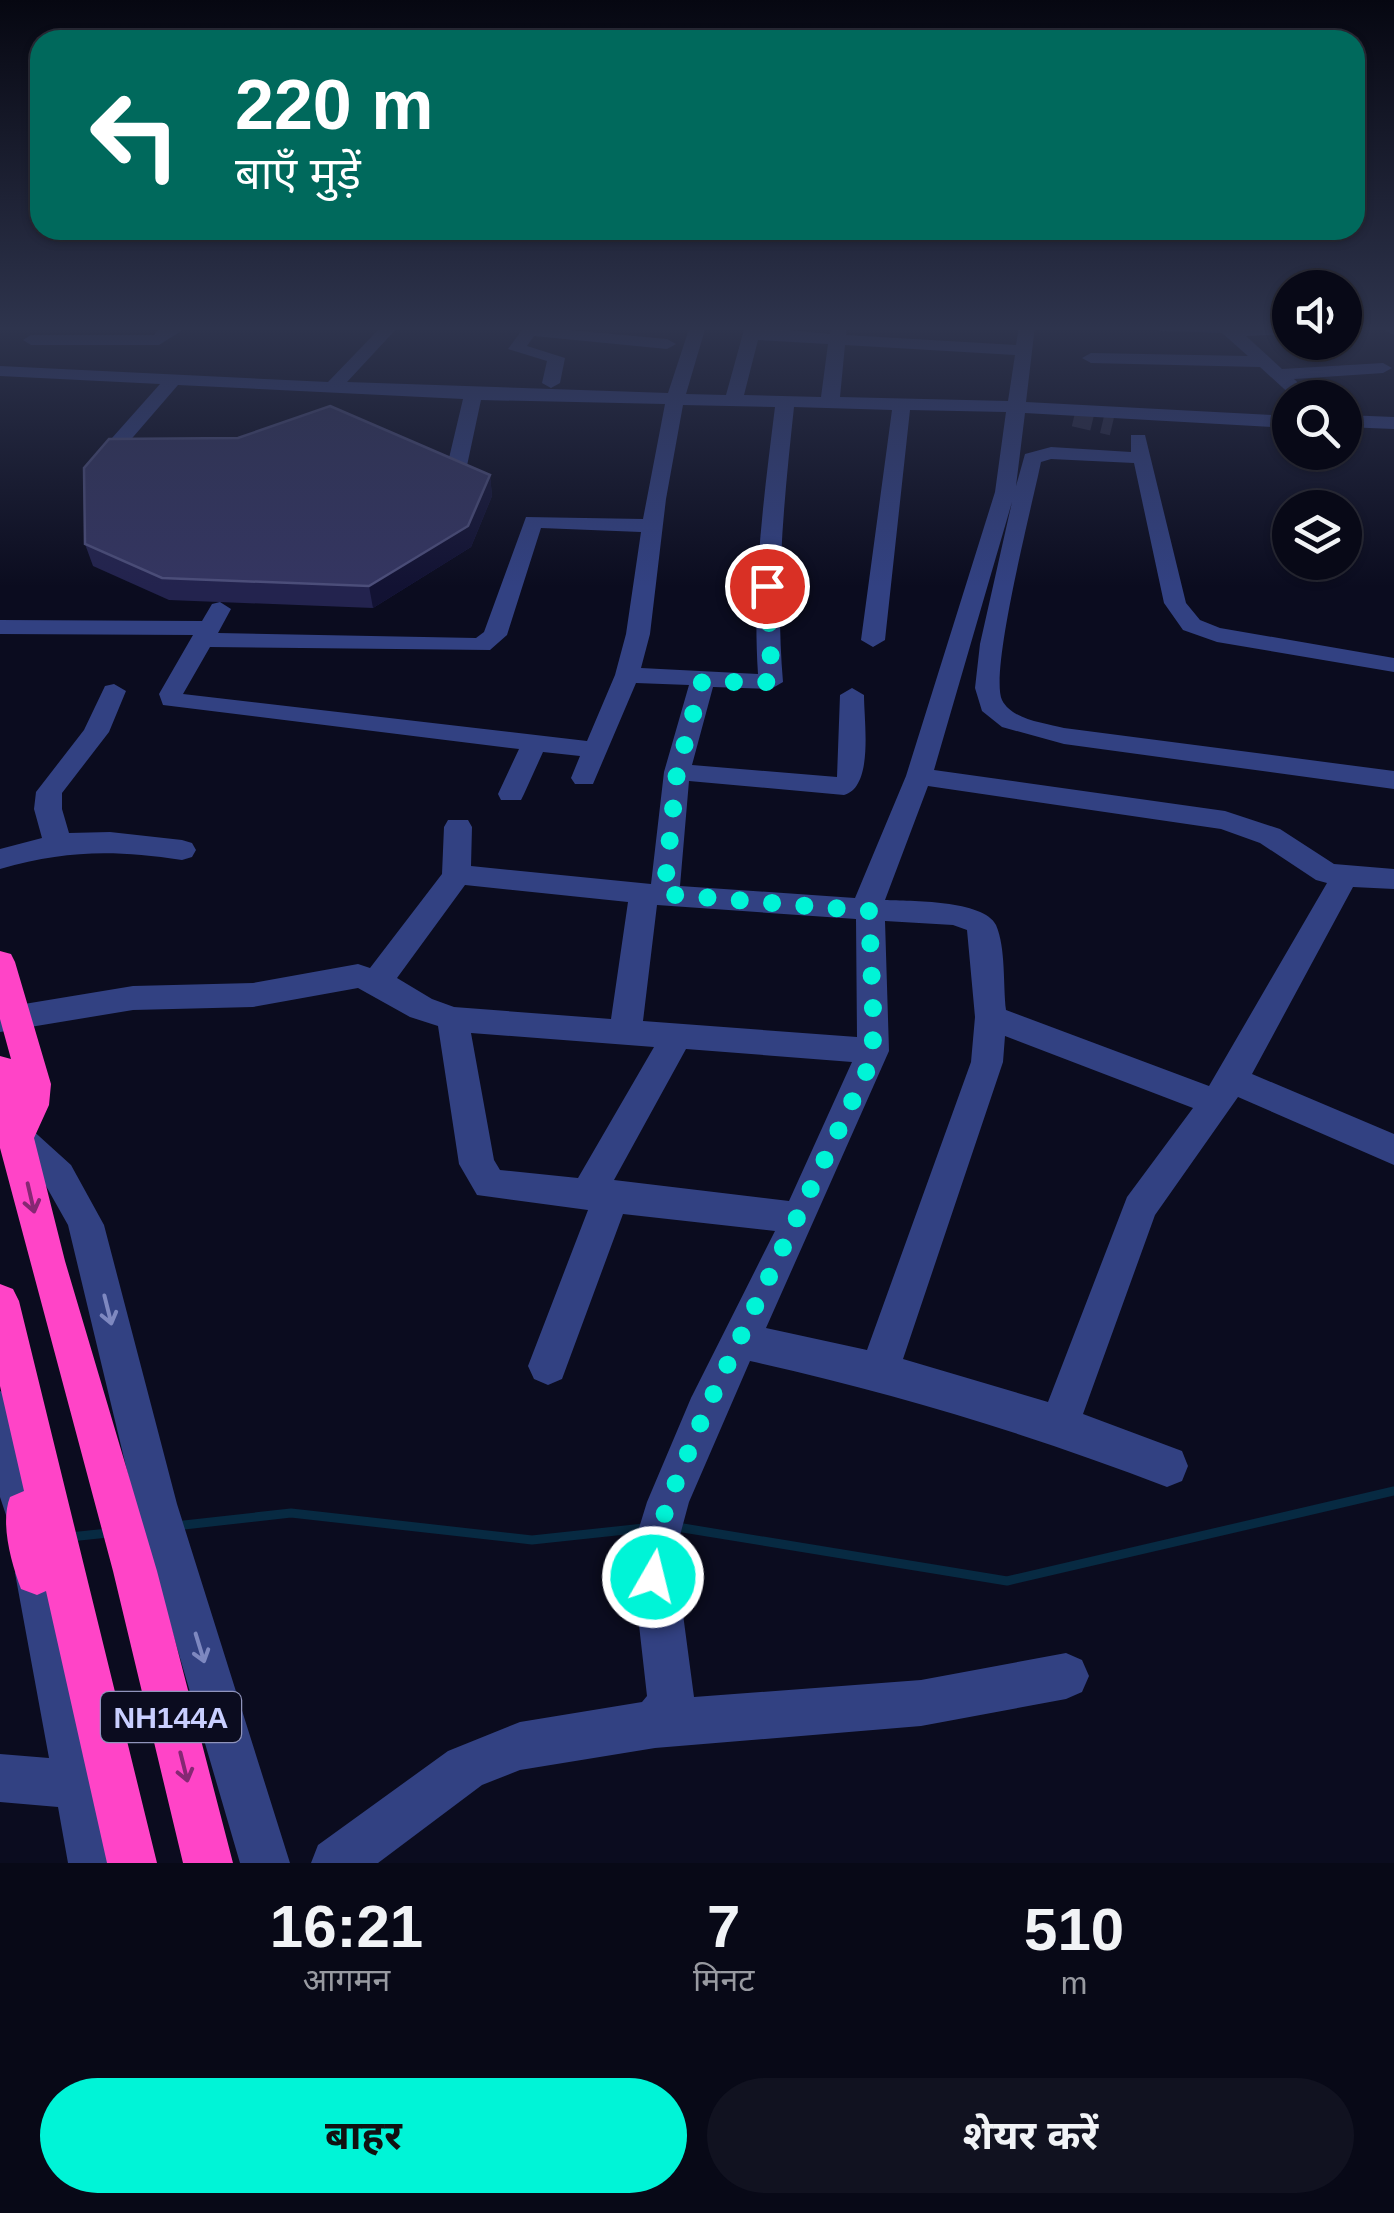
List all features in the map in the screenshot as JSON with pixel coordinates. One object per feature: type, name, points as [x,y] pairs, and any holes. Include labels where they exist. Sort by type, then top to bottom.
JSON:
[{"type":"highway","points":[[0,962],[9,1018],[34,1084],[32,1105],[8,1140]]},
{"type":"highway","points":[[0,1069],[8,1140]]},
{"type":"highway","points":[[0,1301],[36,1508]]},
{"type":"highway","name":"NH144A","points":[[136,1503],[153,1563],[208,1863]]},
{"type":"highway","name":"NH144A","points":[[36,1508],[96,1786],[132,1863]]},
{"type":"street","points":[[85,479],[144,413]]},
{"type":"street","points":[[456,476],[469,413]]},
{"type":"street","points":[[584,778],[627,675],[638,634],[651,526],[673,413]]},
{"type":"street","points":[[627,675],[702,682],[772,682],[766,620],[768,552],[784,413]]},
{"type":"street","points":[[873,640],[901,413]]},
{"type":"street","points":[[655,1724],[668,1708],[672,1690],[653,1577],[653,1554],[668,1502],[873,1051],[869,911],[883,861],[919,776],[1006,492],[1026,413]]},
{"type":"street","points":[[1050,413],[1074,418]]},
{"type":"street","points":[[1120,413],[1272,421]]},
{"type":"street","points":[[1362,421],[1394,422]]},
{"type":"street","points":[[1112,426],[1137,431],[1272,437]]},
{"type":"street","points":[[1137,431],[1175,603],[1191,626],[1262,644],[1394,666]]},
{"type":"street","points":[[1362,439],[1394,440]]},
{"type":"street","points":[[1142,458],[1051,453],[1032,458],[992,644],[987,688],[991,706],[1011,722],[1064,736],[1394,780]]},
{"type":"street","points":[[0,627],[212,626],[482,646],[496,635],[533,521],[651,526]]},
{"type":"street","points":[[212,626],[171,694],[172,700],[598,750]]},
{"type":"street","points":[[626,1029],[677,772],[702,682]]},
{"type":"street","points":[[57,842],[48,808],[50,792],[96,732],[114,691]]},
{"type":"street","points":[[677,772],[844,786],[850,779],[852,695]]},
{"type":"street","points":[[510,794],[534,744]]},
{"type":"street","points":[[919,776],[1225,820],[1270,836],[1326,873],[1344,878],[1394,879]]},
{"type":"street","points":[[377,981],[444,896],[456,874],[458,827]]},
{"type":"street","points":[[0,859],[57,842],[106,839],[182,850]]},
{"type":"street","points":[[456,874],[654,894],[954,915],[978,922],[982,927],[991,1017],[981,1081],[879,1371]]},
{"type":"street","points":[[1058,1425],[1140,1208],[1223,1091],[1344,878]]},
{"type":"street","points":[[9,1018],[133,998],[253,996],[344,976],[377,981],[421,1008],[453,1018],[873,1051]]},
{"type":"street","points":[[991,1017],[1394,1150]]},
{"type":"street","points":[[453,1018],[482,1176],[501,1187],[600,1194],[800,1218]]},
{"type":"street","points":[[548,1366],[600,1194],[678,1034]]},
{"type":"street","points":[[8,1140],[58,1170],[71,1188],[86,1225],[136,1503]]},
{"type":"street","points":[[740,1341],[879,1371],[1058,1425],[1167,1466]]},
{"type":"street","points":[[0,1410],[36,1508]]},
{"type":"street","points":[[153,1563],[266,1863]]},
{"type":"street","points":[[336,1863],[465,1768],[494,1753],[655,1724],[849,1712],[1005,1690],[1066,1676]]},
{"type":"street","points":[[0,1778],[96,1786],[93,1863]]},
{"type":"building","points":[[310,413],[346,413],[490,475],[468,526],[369,586],[162,578],[85,544],[84,468],[109,439],[238,438]]},
{"type":"waterway","points":[[677,1527],[1007,1581],[1394,1491]]},
{"type":"waterway","points":[[175,1526],[291,1513],[532,1540],[644,1528]]},
{"type":"waterway","points":[[70,1537],[108,1533]]},
{"type":"tunnel","points":[[1074,417],[1112,426]]},
{"type":"route","points":[[653,1577],[653,1554],[668,1502],[705,1412],[800,1218],[873,1051],[869,911],[664,894],[677,772],[702,682],[772,682],[767,586]]}]
